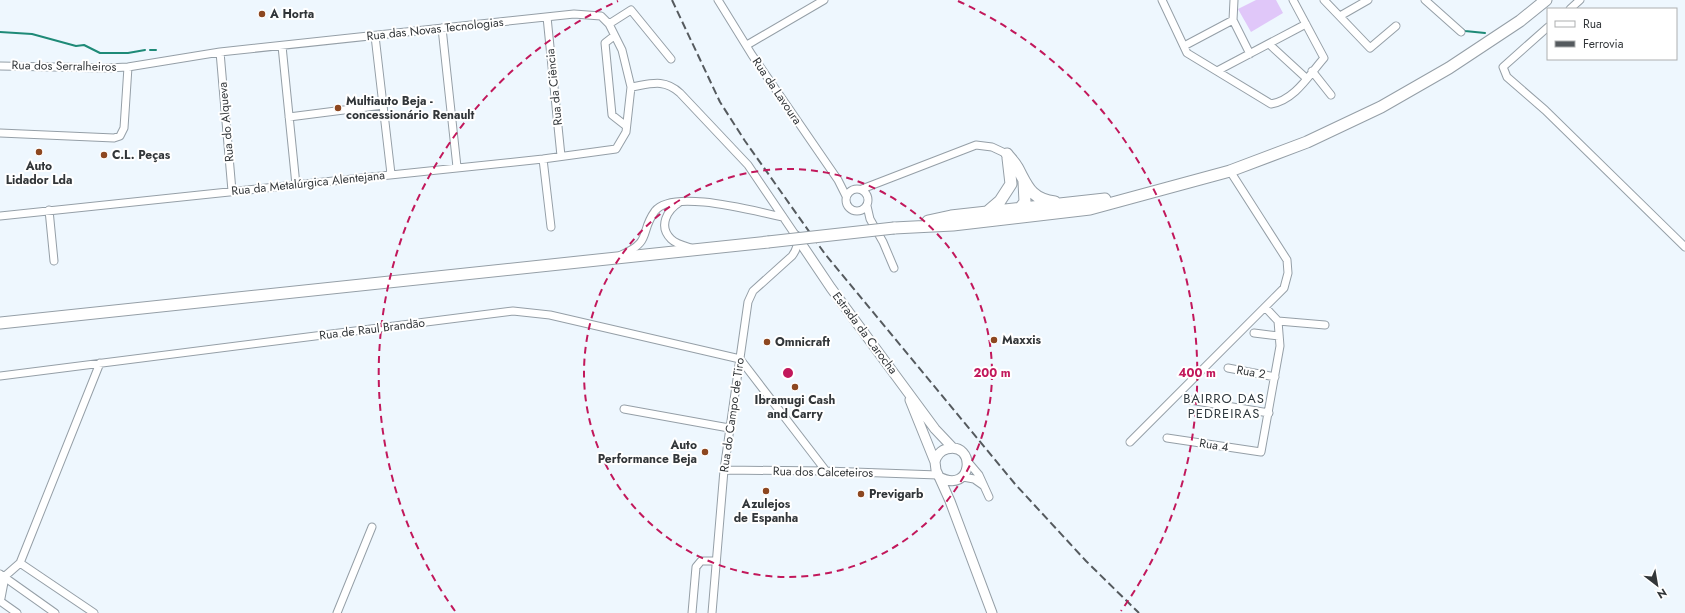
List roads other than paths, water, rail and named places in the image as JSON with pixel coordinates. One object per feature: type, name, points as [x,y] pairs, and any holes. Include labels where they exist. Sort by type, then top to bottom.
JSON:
[{"type":"main road","points":[[0,323],[894,228],[953,225],[1090,209],[1230,171],[1308,142],[1381,108],[1448,68],[1520,21],[1546,0]]},
{"type":"main road","points":[[1007,154],[1016,166],[1024,182],[1035,195],[1046,201],[1069,203]]},
{"type":"main road","points":[[1007,154],[1011,172],[1013,204],[1019,208],[1026,217]]},
{"type":"main road","points":[[995,220],[1017,214],[1019,208],[1025,202],[1024,182]]},
{"type":"main road","points":[[986,213],[1000,201],[1011,184]]},
{"type":"main road","points":[[894,228],[951,216],[1148,194]]},
{"type":"street","name":"Rua da Lavoura","points":[[718,0],[838,180],[846,196]]},
{"type":"street","points":[[747,45],[824,0]]},
{"type":"street","points":[[1162,0],[1187,53],[1271,104],[1281,102],[1291,96],[1324,58],[1293,0]]},
{"type":"street","points":[[1234,0],[1233,20],[1250,54]]},
{"type":"street","points":[[1324,0],[1370,48],[1396,26]]},
{"type":"street","points":[[1340,16],[1368,0]]},
{"type":"street","points":[[1425,0],[1461,32]]},
{"type":"street","points":[[1571,8],[1580,0]]},
{"type":"street","points":[[626,126],[631,87],[622,50],[609,24],[631,10],[671,59]]},
{"type":"street","name":"Rua das Novas Tecnologias","points":[[128,67],[147,62],[220,52],[574,14],[601,16],[609,24]]},
{"type":"street","name":"Rua da Ciência","points":[[546,17],[561,156]]},
{"type":"street","points":[[1184,46],[1233,20]]},
{"type":"street","points":[[1217,71],[1306,24]]},
{"type":"street","points":[[442,28],[457,167]]},
{"type":"street","points":[[1547,29],[1503,67],[1507,77],[1545,110],[1685,247]]},
{"type":"street","points":[[375,36],[391,174]]},
{"type":"street","points":[[614,36],[605,43],[612,115],[626,126]]},
{"type":"street","points":[[1269,44],[1306,78]]},
{"type":"street","points":[[282,46],[296,185]]},
{"type":"street","name":"Rua do Alqueva","points":[[220,52],[232,191]]},
{"type":"street","name":"Rua dos Serralheiros","points":[[0,66],[128,67]]},
{"type":"street","points":[[0,133],[114,138],[120,136],[124,128],[128,67]]},
{"type":"street","points":[[1312,71],[1331,95]]},
{"type":"street","points":[[631,87],[662,83],[676,89],[748,165],[796,236]]},
{"type":"street","points":[[289,117],[383,105]]},
{"type":"street","name":"Rua da Metalúrgica Alentejana","points":[[0,216],[543,159],[616,149],[626,132],[626,126]]},
{"type":"street","points":[[838,180],[852,189],[862,189],[881,183],[976,145],[992,147],[1007,154]]},
{"type":"street","points":[[543,159],[551,227]]},
{"type":"street","points":[[1130,442],[1284,288],[1288,273],[1287,260],[1230,171]]},
{"type":"street","points":[[881,183],[868,196],[867,206],[870,219],[885,246],[894,268]]},
{"type":"street","points":[[852,189],[846,196],[847,206],[870,219]]},
{"type":"street","points":[[862,189],[868,196]]},
{"type":"street","points":[[682,201],[667,213],[664,220],[664,227],[671,239],[680,245],[695,249]]},
{"type":"street","points":[[616,257],[640,245],[656,211],[662,206],[672,202],[700,201],[782,217]]},
{"type":"street","points":[[858,211],[867,206]]},
{"type":"street","points":[[49,210],[54,261]]},
{"type":"street","name":"Rua do Campo de Tiro","points":[[712,613],[729,428],[750,296],[760,284],[792,256],[796,249],[796,236]]},
{"type":"street","name":"Estrada da Carocha","points":[[796,236],[831,288],[935,429],[953,448]]},
{"type":"street","points":[[1190,400],[1269,413],[1280,346],[1278,321],[1265,307]]},
{"type":"street","name":"Rua de Raul Brandão","points":[[0,376],[513,311],[550,315],[740,359]]},
{"type":"street","points":[[1278,321],[1325,325]]},
{"type":"street","points":[[1254,333],[1279,336]]},
{"type":"street","points":[[740,359],[826,471]]},
{"type":"street","points":[[0,598],[2,576],[20,563],[100,363]]},
{"type":"street","name":"Rua 2","points":[[1228,368],[1275,377]]},
{"type":"street","points":[[905,387],[923,433],[936,460]]},
{"type":"street","points":[[624,409],[729,428]]},
{"type":"street","name":"Rua 4","points":[[1167,438],[1261,452],[1269,413]]},
{"type":"street","points":[[923,433],[935,429],[939,441],[936,460],[938,476],[950,501],[992,613]]},
{"type":"street","points":[[921,474],[936,460],[942,450],[953,448],[963,452],[968,462],[978,473],[989,497]]},
{"type":"street","points":[[950,501],[952,490],[968,467],[968,462]]},
{"type":"street","name":"Rua dos Calceteiros","points":[[724,470],[826,471],[921,474],[938,476]]},
{"type":"street","points":[[938,476],[947,481],[960,478],[974,479],[984,486]]},
{"type":"street","points":[[337,613],[372,527]]},
{"type":"street","points":[[692,613],[696,567],[701,561],[716,561]]},
{"type":"street","points":[[20,563],[94,613]]},
{"type":"street","points":[[2,576],[55,613]]},
{"type":"street","points":[[0,601],[17,613]]},
{"type":"waterway","points":[[1462,29],[1465,31],[1485,33]]},
{"type":"waterway","points":[[0,32],[32,34],[76,46],[84,45],[100,53],[128,53],[145,50]]},
{"type":"waterway","points":[[150,50],[156,50]]},
{"type":"railway","points":[[672,0],[720,102],[745,141],[825,254],[1015,484],[1086,561],[1139,613]]},
{"type":"place","name":"A Horta","points":[[262,14]]},
{"type":"place","name":"Multiauto Beja - concessionário Renault","points":[[338,108]]},
{"type":"place","name":"Auto Lidador Lda","points":[[39,152]]},
{"type":"place","name":"C.L. Peças","points":[[104,155]]},
{"type":"place","name":"Maxxis","points":[[994,340]]},
{"type":"place","name":"Omnicraft","points":[[767,342]]},
{"type":"place","name":"Ibramugi Cash and Carry","points":[[795,387]]},
{"type":"place","name":"Auto Performance Beja","points":[[705,452]]},
{"type":"place","name":"Azulejos de Espanha","points":[[766,491]]},
{"type":"place","name":"Previgarb","points":[[861,494]]},
{"type":"district","name":"BAIRRO DAS PEDREIRAS","points":[[1224,406]]}]
